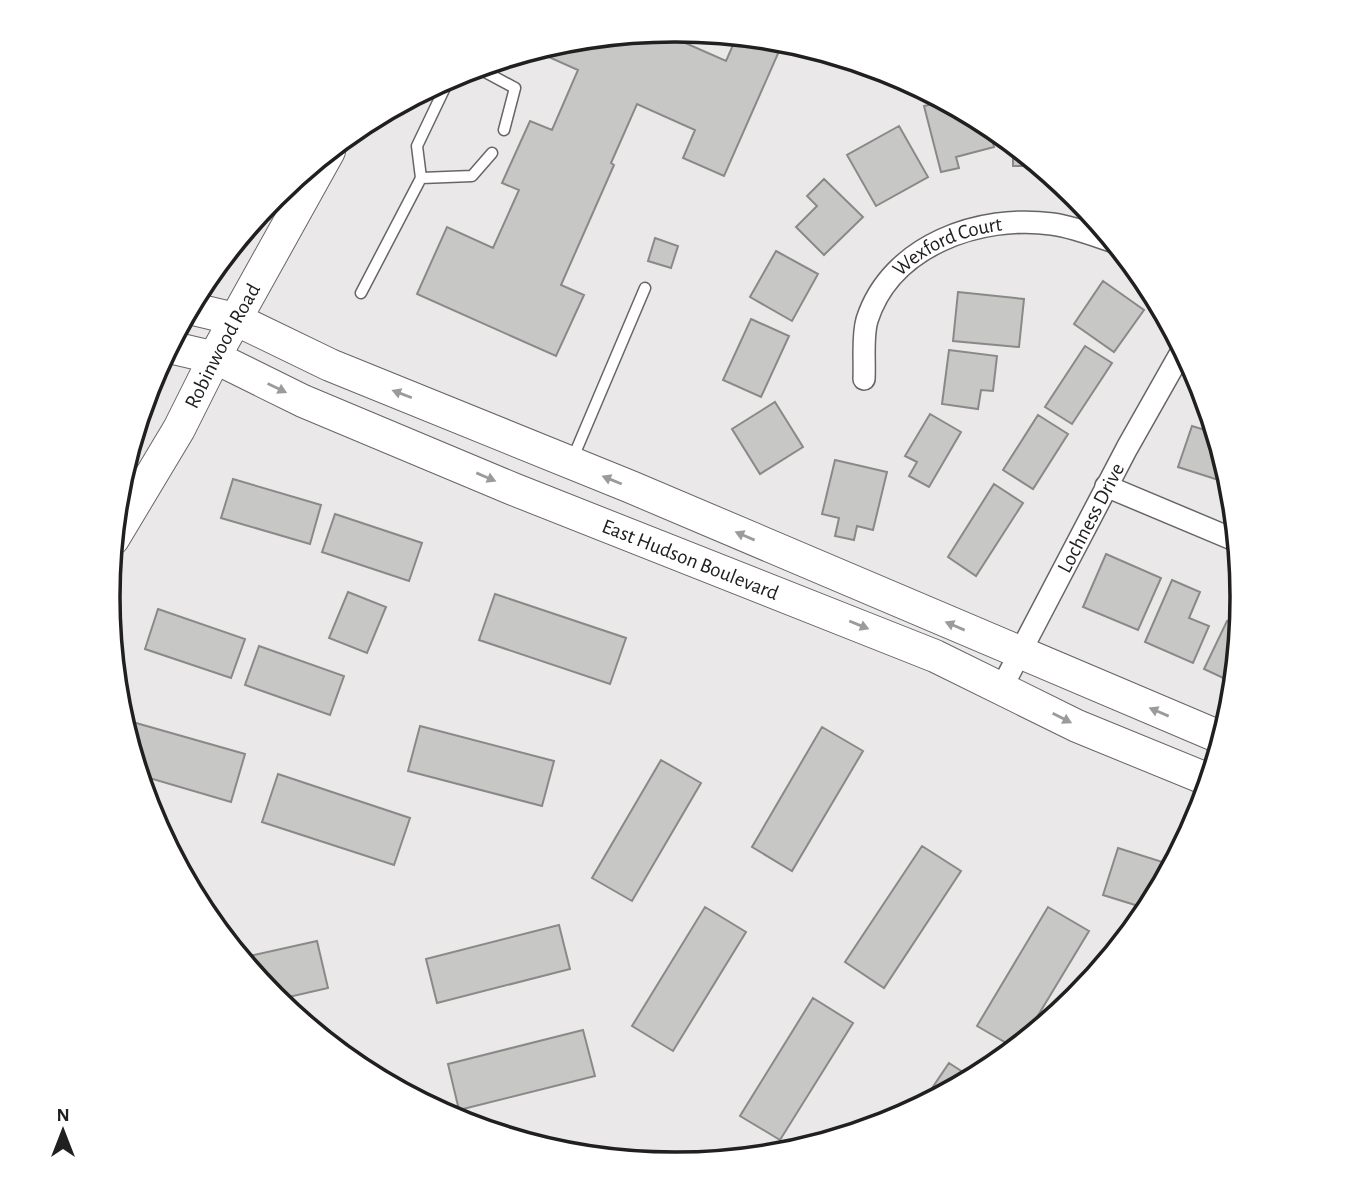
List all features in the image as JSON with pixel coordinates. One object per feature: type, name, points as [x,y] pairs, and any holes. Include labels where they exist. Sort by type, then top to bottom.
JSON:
[{"type":"main road","name":"Robinwood Road","points":[[126,519],[179,429],[235,319],[316,174]]},
{"type":"main road","name":"East Hudson Boulevard","points":[[200,310],[235,319],[330,365],[570,463],[1213,734]]},
{"type":"main road","name":"East Hudson Boulevard","points":[[178,349],[216,358],[316,406],[513,489],[935,656],[1077,726],[1200,776]]},
{"type":"street","name":"Wexford Court","points":[[864,379],[866,322],[885,285],[916,254],[962,232],[1007,222],[1051,223],[1097,237]]},
{"type":"street","name":"Lochness Drive","points":[[1002,687],[1017,652],[1177,360]]},
{"type":"street","points":[[1107,486],[1226,536]]},
{"type":"lane","points":[[488,74],[515,88],[503,130]]},
{"type":"lane","points":[[361,293],[421,178],[417,146],[442,93]]},
{"type":"lane","points":[[421,178],[472,176],[492,153]]},
{"type":"lane","points":[[570,463],[645,288]]},
{"type":"building","points":[[675,42],[683,42],[726,61],[733,45],[779,52],[724,176],[683,158],[695,130],[637,104],[611,163],[614,165],[561,285],[584,295],[556,356],[417,294],[447,227],[493,248],[519,190],[502,183],[530,121],[552,130],[578,70],[549,57],[603,47]]},
{"type":"building","points":[[931,104],[953,116],[993,143],[994,147],[956,157],[959,168],[941,172],[924,106]]},
{"type":"building","points":[[899,126],[928,177],[876,206],[847,155]]},
{"type":"building","points":[[1013,157],[1024,166],[1013,166]]},
{"type":"building","points":[[824,179],[863,217],[824,255],[796,227],[817,206],[807,196]]},
{"type":"building","points":[[655,238],[678,246],[671,268],[648,261]]},
{"type":"building","points":[[776,251],[818,274],[792,321],[750,297]]},
{"type":"building","points":[[1103,281],[1144,310],[1114,352],[1074,324]]},
{"type":"building","points":[[958,292],[1024,299],[1019,347],[953,341]]},
{"type":"building","points":[[751,319],[789,336],[761,397],[723,380]]},
{"type":"building","points":[[1085,346],[1112,363],[1072,424],[1045,407]]},
{"type":"building","points":[[949,350],[997,356],[993,391],[981,390],[978,409],[942,404]]},
{"type":"building","points":[[775,402],[803,447],[760,474],[732,429]]},
{"type":"building","points":[[930,414],[961,432],[929,487],[909,476],[917,462],[905,456]]},
{"type":"building","points":[[1038,415],[1068,434],[1033,489],[1003,470]]},
{"type":"building","points":[[1192,426],[1204,430],[1217,479],[1178,467]]},
{"type":"building","points":[[835,460],[887,472],[873,530],[857,526],[854,540],[835,536],[839,518],[822,514]]},
{"type":"building","points":[[233,479],[321,505],[310,544],[221,518]]},
{"type":"building","points":[[994,484],[1023,503],[976,576],[948,557]]},
{"type":"building","points":[[335,514],[422,543],[409,581],[322,552]]},
{"type":"building","points":[[1106,554],[1161,578],[1138,630],[1083,607]]},
{"type":"building","points":[[1172,580],[1200,592],[1189,618],[1209,626],[1193,663],[1145,642]]},
{"type":"building","points":[[348,592],[386,607],[367,653],[329,638]]},
{"type":"building","points":[[495,594],[626,638],[610,684],[479,640]]},
{"type":"building","points":[[158,609],[245,639],[231,678],[145,649]]},
{"type":"building","points":[[1227,621],[1229,622],[1223,678],[1204,669]]},
{"type":"building","points":[[259,646],[344,676],[330,715],[245,685]]},
{"type":"building","points":[[135,723],[245,754],[231,802],[150,778]]},
{"type":"building","points":[[420,726],[554,761],[542,806],[408,771]]},
{"type":"building","points":[[822,727],[863,751],[792,871],[752,847]]},
{"type":"building","points":[[661,760],[701,783],[632,901],[592,878]]},
{"type":"building","points":[[278,774],[410,818],[394,865],[262,822]]},
{"type":"building","points":[[922,846],[961,871],[884,988],[845,962]]},
{"type":"building","points":[[1118,848],[1163,862],[1136,905],[1103,895]]},
{"type":"building","points":[[705,907],[746,932],[673,1051],[632,1026]]},
{"type":"building","points":[[1048,907],[1089,931],[1037,1017],[1005,1042],[977,1026]]},
{"type":"building","points":[[559,925],[570,969],[437,1003],[426,959]]},
{"type":"building","points":[[317,941],[328,988],[291,997],[252,956]]},
{"type":"building","points":[[813,998],[853,1023],[780,1140],[740,1116]]},
{"type":"building","points":[[583,1030],[595,1076],[462,1109],[459,1108],[448,1064]]},
{"type":"building","points":[[949,1063],[962,1072],[952,1078],[932,1089]]}]
